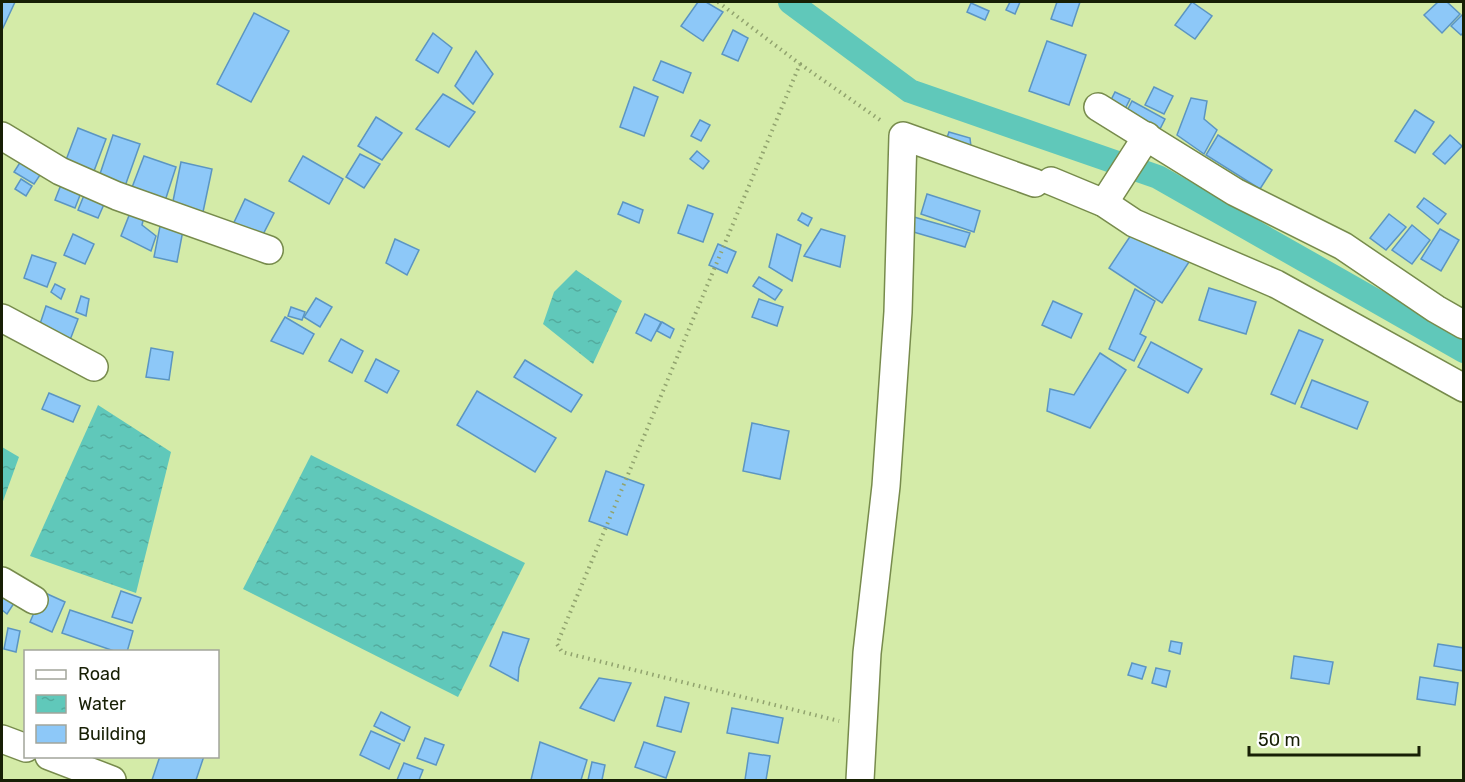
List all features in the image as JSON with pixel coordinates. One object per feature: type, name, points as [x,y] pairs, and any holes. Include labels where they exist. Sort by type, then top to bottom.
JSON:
[{"type":"street","points":[[1098,107],[1235,192],[1343,246],[1436,309],[1464,325]]},
{"type":"street","points":[[2,136],[60,171],[117,196],[269,250]]},
{"type":"street","points":[[860,780],[867,653],[886,486],[898,312],[903,136],[1104,203],[1134,223],[1276,284],[1464,388]]},
{"type":"street","points":[[1104,203],[1147,136]]},
{"type":"street","points":[[2,318],[94,367]]},
{"type":"street","points":[[2,581],[34,600]]},
{"type":"street","points":[[2,738],[24,747]]},
{"type":"street","points":[[54,758],[112,780]]},
{"type":"path","points":[[718,2],[800,64],[903,136]]},
{"type":"path","points":[[800,64],[556,644],[562,652],[863,727]]},
{"type":"water","points":[[576,270],[622,301],[593,364],[543,324],[554,292]]},
{"type":"water","points":[[98,405],[171,452],[136,593],[30,556]]},
{"type":"water","points":[[2,447],[19,457],[2,504]]},
{"type":"water","points":[[311,455],[525,563],[458,697],[243,589]]},
{"type":"building","points":[[2,2],[15,2],[2,30]]},
{"type":"building","points":[[698,2],[706,2],[723,12],[703,41],[681,26]]},
{"type":"building","points":[[1010,2],[1020,2],[1015,14],[1006,10]]},
{"type":"building","points":[[1057,2],[1080,2],[1072,26],[1051,19]]},
{"type":"building","points":[[1192,2],[1212,16],[1195,39],[1175,25]]},
{"type":"building","points":[[1438,2],[1447,2],[1460,14],[1442,33],[1424,15]]},
{"type":"building","points":[[971,3],[989,11],[985,20],[967,12]]},
{"type":"building","points":[[254,13],[289,31],[251,102],[217,84]]},
{"type":"building","points":[[1464,13],[1464,32],[1461,35],[1451,26]]},
{"type":"building","points":[[733,30],[748,38],[738,61],[722,54]]},
{"type":"building","points":[[433,33],[452,48],[438,73],[416,60]]},
{"type":"building","points":[[1047,41],[1086,55],[1069,105],[1029,91]]},
{"type":"building","points":[[476,51],[493,74],[473,104],[455,86]]},
{"type":"building","points":[[661,61],[691,73],[683,93],[653,80]]},
{"type":"building","points":[[634,87],[658,97],[644,136],[620,127]]},
{"type":"building","points":[[1154,87],[1173,96],[1164,114],[1145,105]]},
{"type":"building","points":[[1115,92],[1130,99],[1122,115],[1107,108]]},
{"type":"building","points":[[443,94],[475,112],[449,147],[416,129]]},
{"type":"building","points":[[1191,98],[1207,101],[1204,119],[1217,130],[1204,154],[1177,135]]},
{"type":"building","points":[[1132,101],[1165,119],[1157,135],[1124,117]]},
{"type":"building","points":[[1415,110],[1434,122],[1415,153],[1395,141]]},
{"type":"building","points":[[376,117],[402,133],[382,160],[358,146]]},
{"type":"building","points":[[700,120],[710,125],[701,141],[691,136]]},
{"type":"building","points":[[78,128],[106,139],[94,171],[66,160]]},
{"type":"building","points":[[949,132],[970,138],[974,173],[938,163]]},
{"type":"building","points":[[113,135],[140,144],[124,189],[98,180]]},
{"type":"building","points":[[1218,135],[1272,170],[1260,189],[1206,155]]},
{"type":"building","points":[[1450,135],[1462,146],[1445,164],[1433,154]]},
{"type":"building","points":[[697,151],[709,161],[703,169],[690,159]]},
{"type":"building","points":[[26,153],[46,166],[34,184],[14,172]]},
{"type":"building","points":[[360,154],[380,164],[364,188],[346,177]]},
{"type":"building","points":[[144,156],[176,167],[165,201],[131,190]]},
{"type":"building","points":[[303,156],[343,179],[329,204],[289,181]]},
{"type":"building","points":[[181,162],[212,169],[203,212],[172,206]]},
{"type":"building","points":[[64,177],[84,185],[75,208],[55,200]]},
{"type":"building","points":[[21,179],[32,186],[26,196],[15,189]]},
{"type":"building","points":[[87,188],[108,195],[98,218],[78,210]]},
{"type":"building","points":[[927,194],[980,211],[974,232],[921,214]]},
{"type":"building","points":[[1424,198],[1446,214],[1438,224],[1417,207]]},
{"type":"building","points":[[245,199],[274,213],[258,244],[230,231]]},
{"type":"building","points":[[623,202],[643,210],[639,223],[618,214]]},
{"type":"building","points":[[688,205],[713,214],[703,242],[678,233]]},
{"type":"building","points":[[132,208],[145,212],[142,225],[156,236],[151,251],[121,236]]},
{"type":"building","points":[[802,213],[812,218],[808,226],[798,220]]},
{"type":"building","points":[[1389,214],[1406,227],[1386,250],[1370,238]]},
{"type":"building","points":[[914,217],[970,233],[965,247],[910,231]]},
{"type":"building","points":[[161,221],[184,225],[177,262],[154,257]]},
{"type":"building","points":[[1412,225],[1430,240],[1412,264],[1392,250]]},
{"type":"building","points":[[821,229],[845,236],[840,267],[804,256]]},
{"type":"building","points":[[1440,229],[1459,240],[1441,271],[1421,259]]},
{"type":"building","points":[[73,234],[94,244],[85,264],[64,255]]},
{"type":"building","points":[[777,234],[801,245],[792,281],[769,267]]},
{"type":"building","points":[[1131,235],[1163,251],[1171,245],[1191,259],[1162,303],[1109,268]]},
{"type":"building","points":[[395,239],[419,250],[407,275],[386,263]]},
{"type":"building","points":[[718,244],[736,252],[727,273],[709,265]]},
{"type":"building","points":[[32,255],[56,263],[47,287],[24,278]]},
{"type":"building","points":[[759,277],[782,290],[775,300],[753,286]]},
{"type":"building","points":[[55,284],[65,289],[61,299],[51,292]]},
{"type":"building","points":[[1209,288],[1256,302],[1246,334],[1199,320]]},
{"type":"building","points":[[1135,289],[1155,301],[1140,334],[1146,337],[1134,361],[1109,349]]},
{"type":"building","points":[[81,296],[89,299],[86,316],[76,312]]},
{"type":"building","points":[[316,298],[332,307],[320,327],[304,317]]},
{"type":"building","points":[[759,299],[783,307],[777,326],[752,317]]},
{"type":"building","points":[[1053,301],[1082,314],[1071,338],[1042,325]]},
{"type":"building","points":[[46,306],[78,319],[70,340],[39,327]]},
{"type":"building","points":[[291,307],[305,312],[302,320],[288,316]]},
{"type":"building","points":[[645,314],[661,322],[651,341],[636,333]]},
{"type":"building","points":[[285,317],[314,334],[303,354],[271,341]]},
{"type":"building","points":[[662,322],[674,329],[670,338],[657,331]]},
{"type":"building","points":[[1299,330],[1323,340],[1295,404],[1271,394]]},
{"type":"building","points":[[341,339],[363,351],[352,373],[329,361]]},
{"type":"building","points":[[1151,342],[1202,369],[1188,393],[1138,367]]},
{"type":"building","points":[[151,348],[173,352],[169,380],[146,377]]},
{"type":"building","points":[[1100,353],[1126,370],[1090,428],[1047,411],[1050,389],[1074,395]]},
{"type":"building","points":[[376,359],[399,371],[387,393],[365,381]]},
{"type":"building","points":[[525,360],[582,395],[571,412],[514,377]]},
{"type":"building","points":[[1312,380],[1368,402],[1357,429],[1301,407]]},
{"type":"building","points":[[477,391],[556,438],[535,472],[457,425]]},
{"type":"building","points":[[49,393],[80,406],[73,422],[42,409]]},
{"type":"building","points":[[752,423],[789,431],[780,479],[743,471]]},
{"type":"building","points":[[606,471],[644,485],[627,535],[589,521]]},
{"type":"building","points":[[2,589],[18,597],[7,614],[2,610]]},
{"type":"building","points":[[121,591],[141,598],[132,623],[112,617]]},
{"type":"building","points":[[43,592],[65,602],[52,632],[30,622]]},
{"type":"building","points":[[70,610],[133,631],[128,650],[111,650],[62,633]]},
{"type":"building","points":[[8,628],[20,631],[16,652],[4,649]]},
{"type":"building","points":[[503,632],[529,639],[519,668],[518,681],[490,666]]},
{"type":"building","points":[[1171,641],[1182,643],[1180,654],[1169,651]]},
{"type":"building","points":[[1438,644],[1464,648],[1464,671],[1434,666]]},
{"type":"building","points":[[1294,656],[1333,662],[1329,684],[1291,678]]},
{"type":"building","points":[[1132,663],[1146,667],[1142,679],[1128,675]]},
{"type":"building","points":[[1156,668],[1170,671],[1166,687],[1152,683]]},
{"type":"building","points":[[1420,677],[1458,683],[1455,705],[1417,699]]},
{"type":"building","points":[[599,678],[631,683],[614,721],[580,708]]},
{"type":"building","points":[[665,697],[689,703],[681,732],[657,726]]},
{"type":"building","points":[[732,708],[783,718],[778,743],[727,733]]},
{"type":"building","points":[[381,712],[410,727],[404,741],[374,726]]},
{"type":"building","points":[[371,731],[400,744],[389,769],[360,755]]},
{"type":"building","points":[[425,738],[444,745],[436,765],[417,758]]},
{"type":"building","points":[[540,742],[587,760],[581,780],[531,780]]},
{"type":"building","points":[[644,742],[675,752],[666,778],[635,767]]},
{"type":"building","points":[[749,753],[770,756],[766,780],[745,780]]},
{"type":"building","points":[[159,758],[203,758],[196,780],[152,780]]},
{"type":"building","points":[[592,762],[605,765],[602,780],[588,780]]},
{"type":"building","points":[[404,763],[423,770],[419,780],[397,780]]},
{"type":"waterway","points":[[790,2],[910,91],[1158,177],[1464,351]]}]
